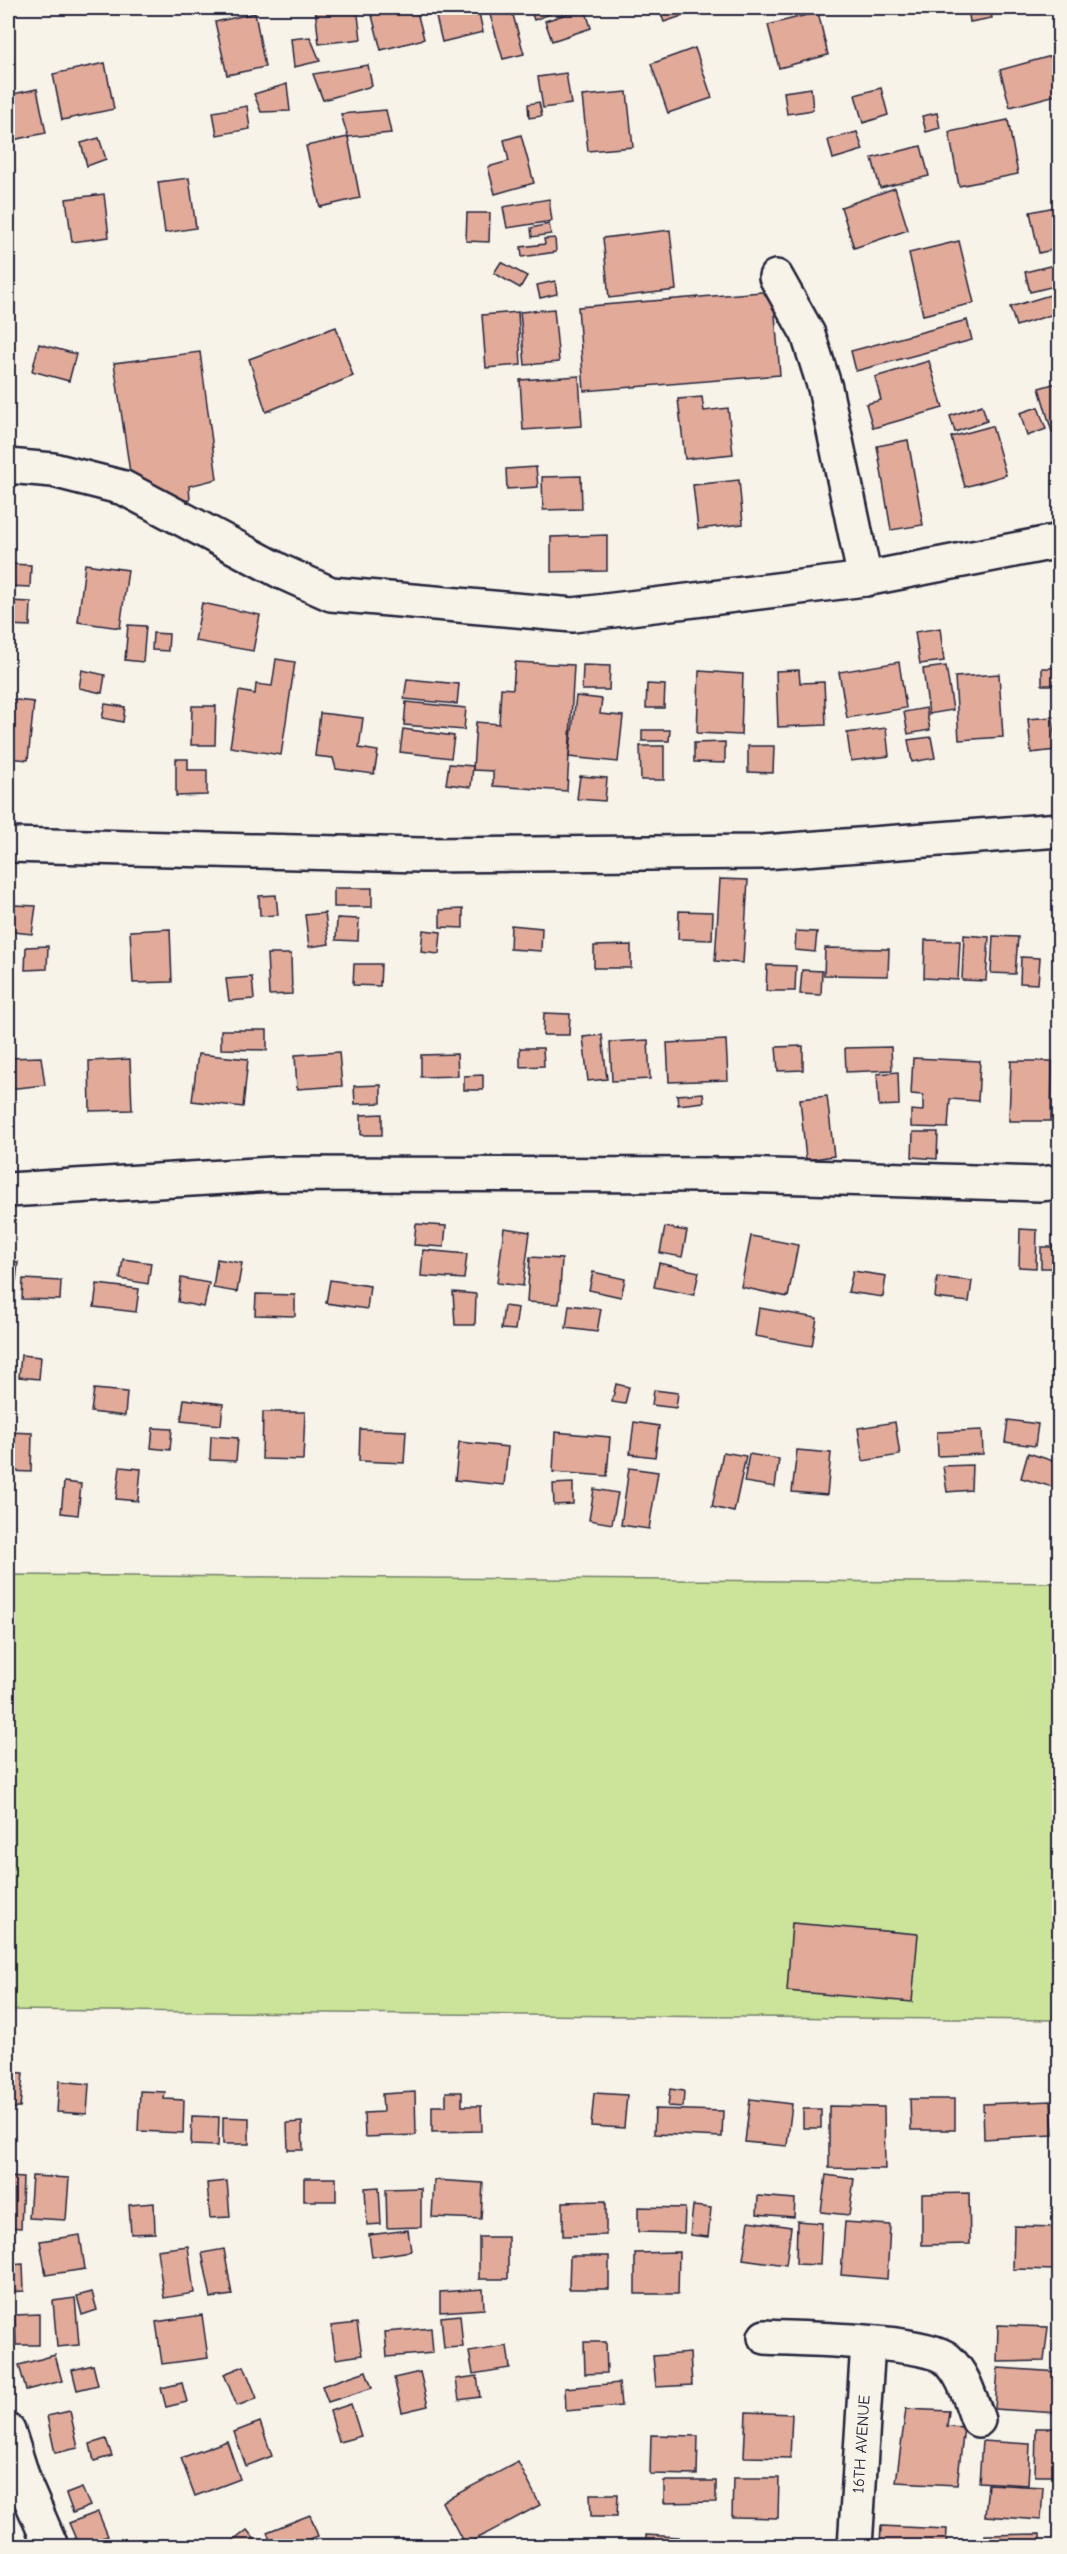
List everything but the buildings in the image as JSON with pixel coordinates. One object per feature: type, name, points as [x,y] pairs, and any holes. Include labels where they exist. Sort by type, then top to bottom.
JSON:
[{"type":"street","points":[[776,277],[808,334],[825,388],[865,579]]},
{"type":"street","points":[[8,466],[53,470],[123,488],[282,572],[331,594],[573,615],[865,579],[1059,541]]},
{"type":"street","points":[[8,844],[422,855],[764,852],[1059,830]]},
{"type":"street","points":[[8,1190],[273,1174],[742,1175],[1039,1184],[1059,1182]]},
{"type":"street","points":[[765,2337],[868,2343],[938,2352],[959,2373],[978,2420]]},
{"type":"street","name":"16TH AVENUE","points":[[855,2547],[868,2343]]},
{"type":"street","points":[[8,2431],[26,2488],[51,2547]]},
{"type":"green space","points":[[8,1575],[1059,1583],[1059,2020],[8,2010]]}]
